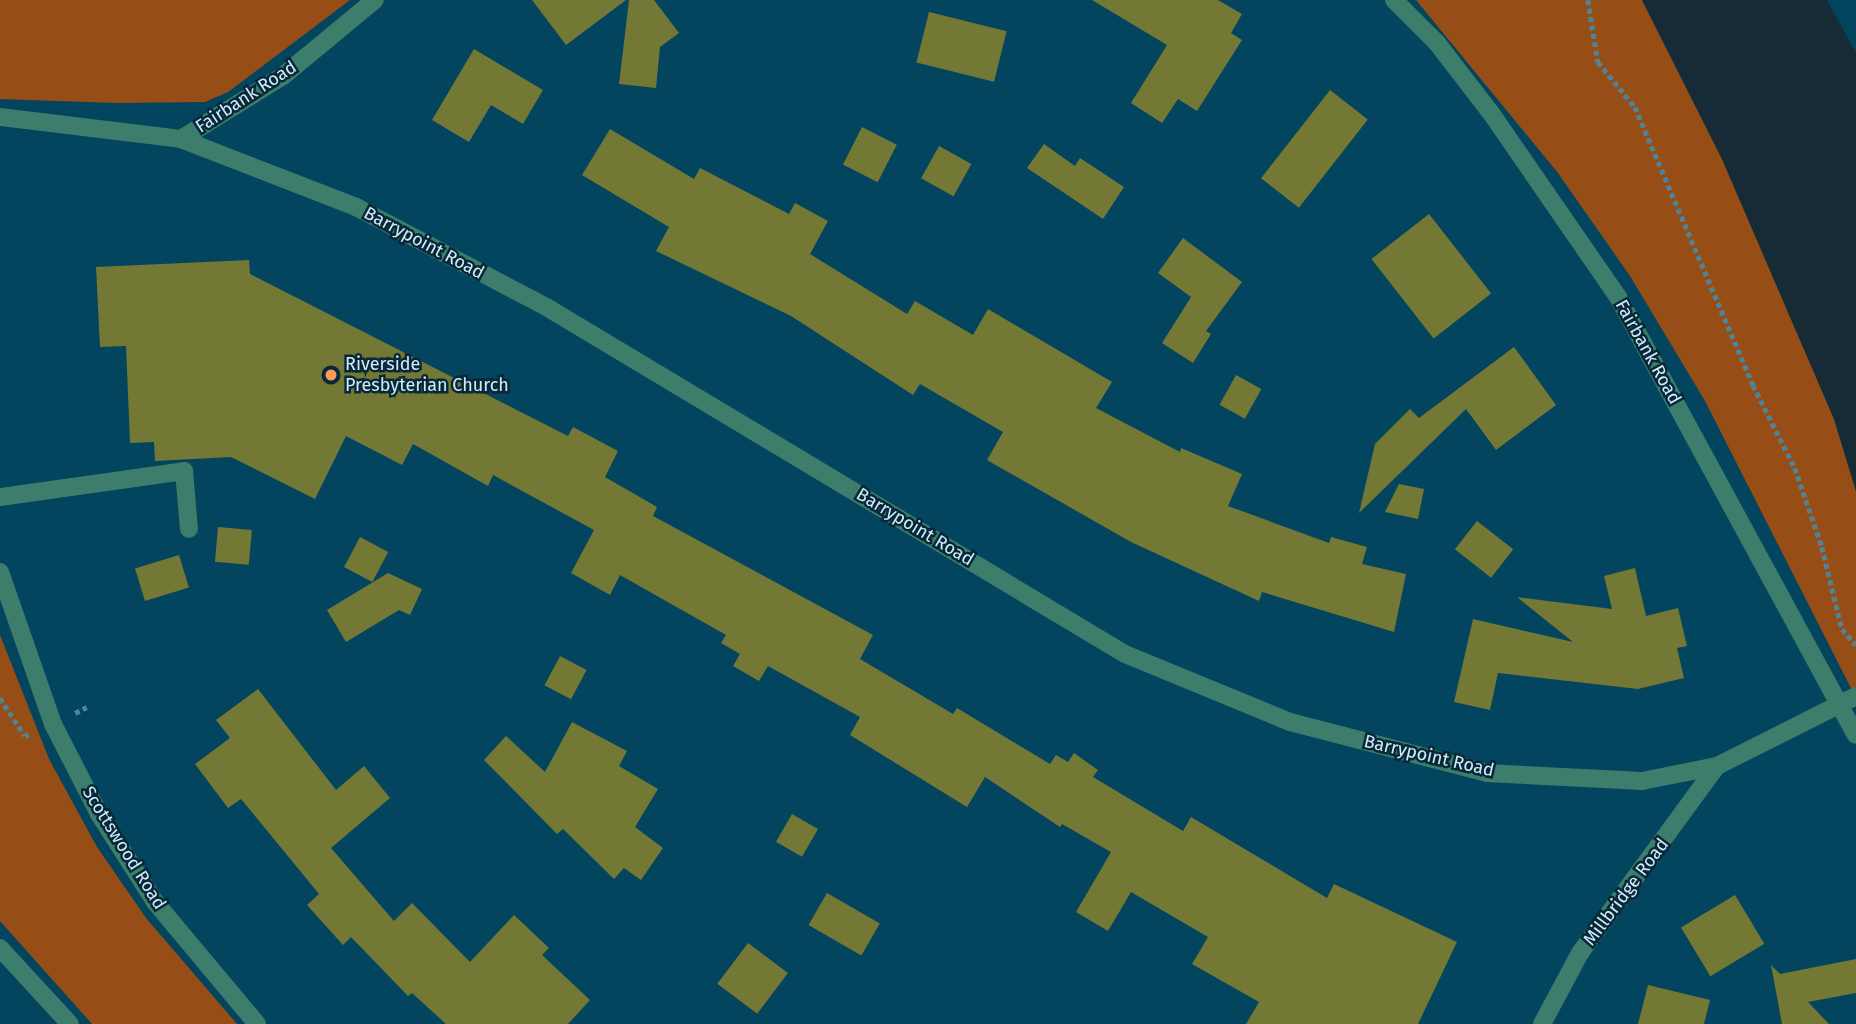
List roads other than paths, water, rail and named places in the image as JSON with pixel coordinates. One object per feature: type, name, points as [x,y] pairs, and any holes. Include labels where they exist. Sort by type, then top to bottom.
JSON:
[{"type":"street","name":"Fairbank Road","points":[[181,139],[283,76],[375,0]]},
{"type":"street","name":"Fairbank Road","points":[[1394,0],[1437,43],[1492,113],[1618,297],[1856,735]]},
{"type":"street","name":"Barrypoint Road","points":[[0,117],[181,139],[265,170],[392,226],[560,315],[1125,654],[1290,722],[1487,773],[1642,781],[1717,766],[1856,696]]},
{"type":"street","points":[[0,497],[184,471],[189,529]]},
{"type":"street","name":"Scottswood Road","points":[[0,572],[53,724],[99,814],[155,902],[257,1024]]},
{"type":"street","name":"Millbridge Road","points":[[1542,1024],[1580,953],[1717,766]]},
{"type":"street","points":[[0,948],[70,1024]]},
{"type":"water","points":[[1642,0],[1827,0],[1856,53],[1856,491],[1834,419],[1722,159]]},
{"type":"place","name":"Riverside Presbyterian Church","points":[[331,375]]}]
